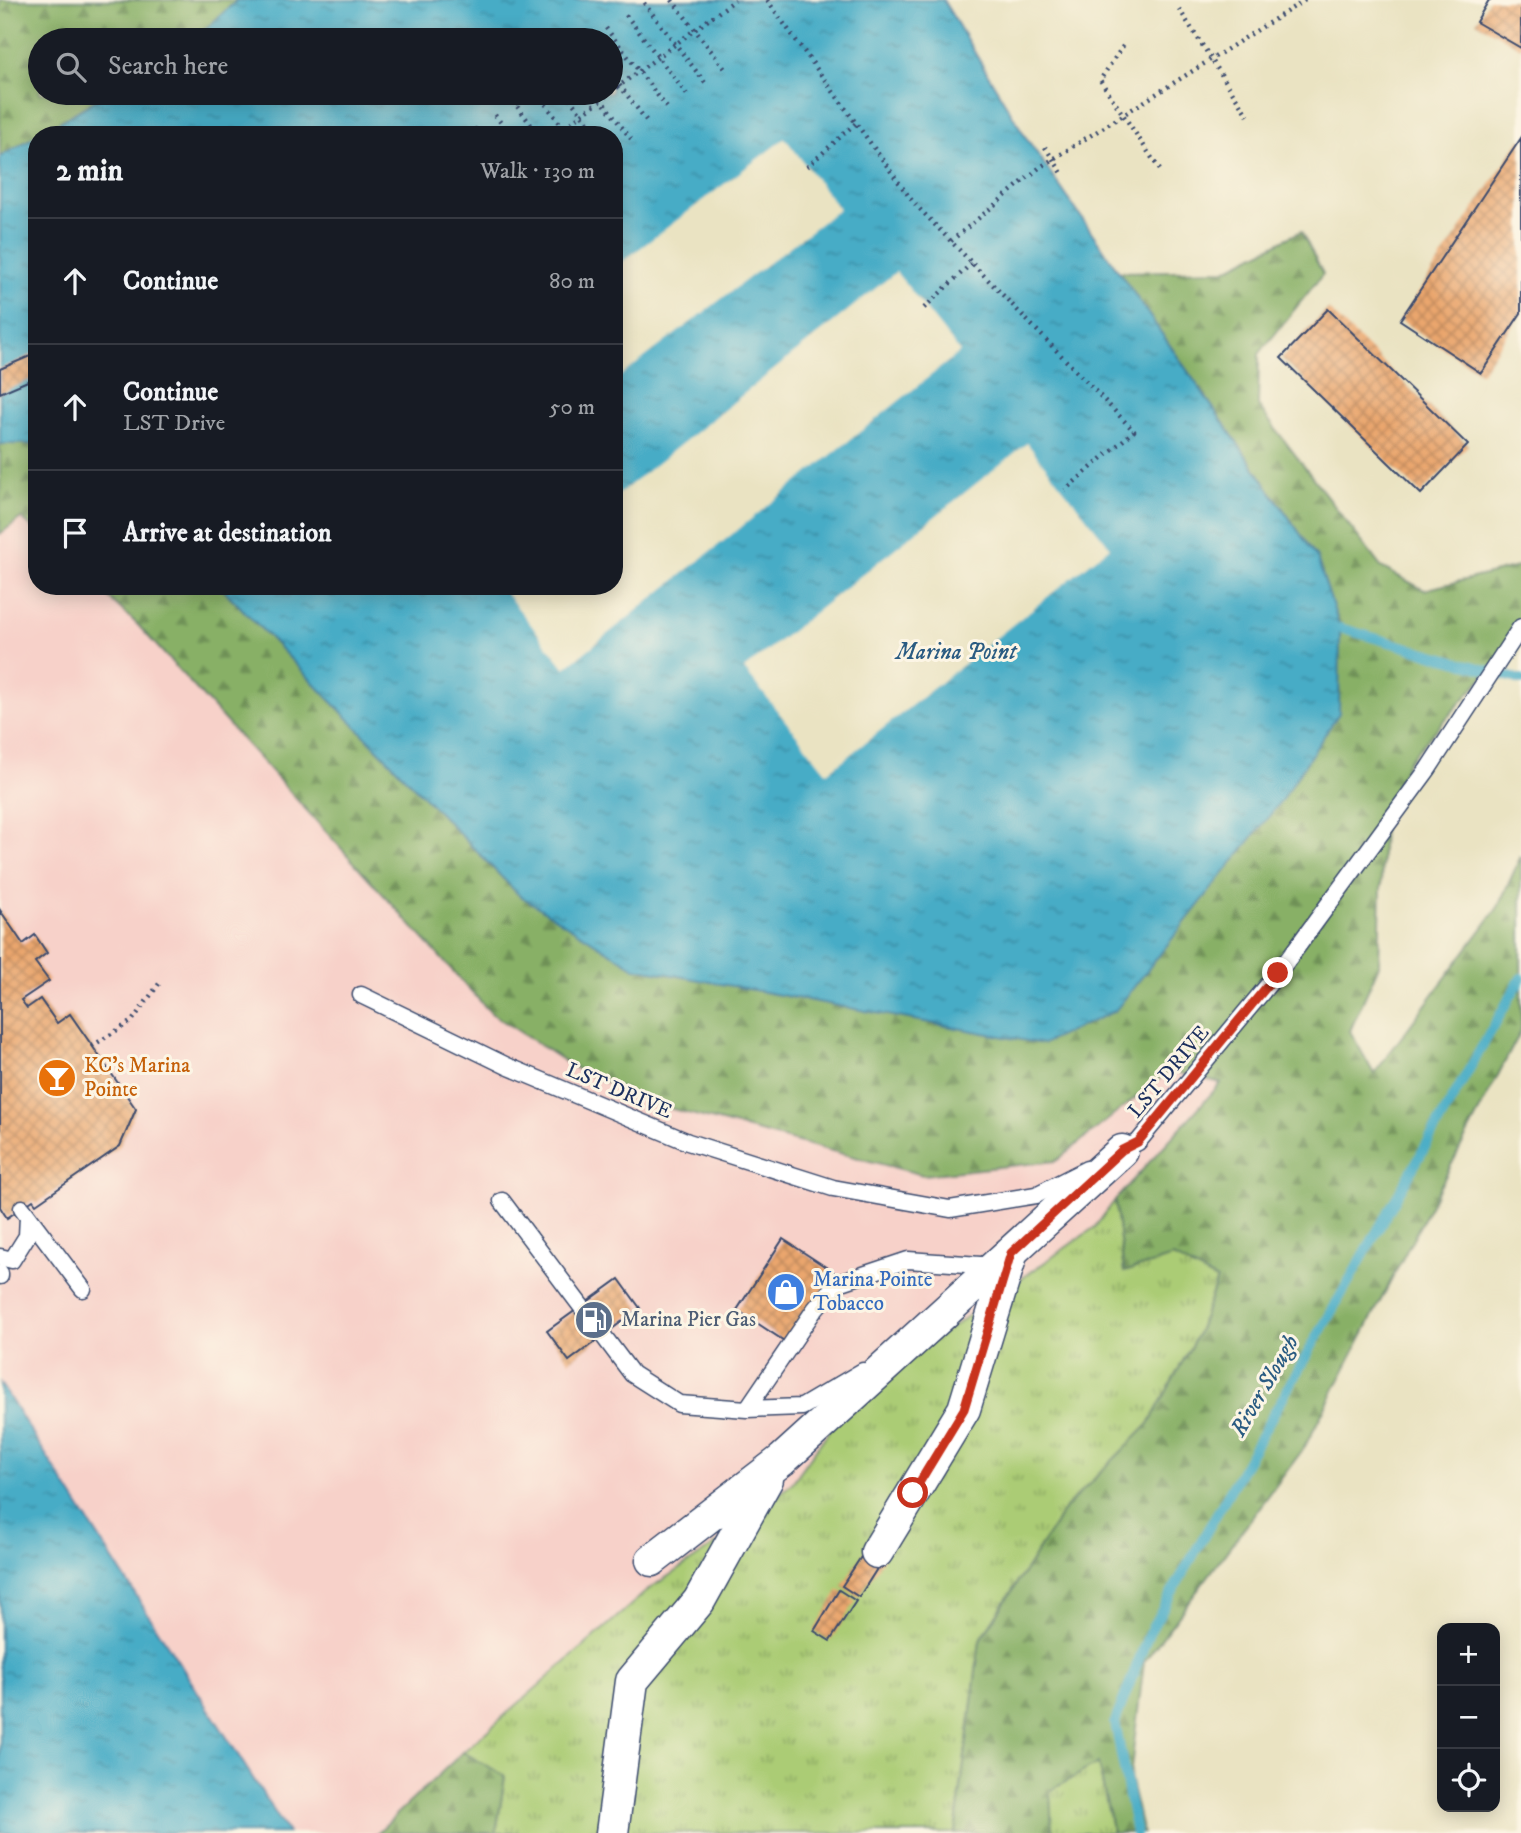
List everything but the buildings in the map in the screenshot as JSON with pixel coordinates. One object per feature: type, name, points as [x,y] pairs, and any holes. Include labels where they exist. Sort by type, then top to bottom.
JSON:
[{"type":"street","points":[[652,1560],[775,1465],[922,1336],[1122,1150]]},
{"type":"street","points":[[877,1552],[964,1409],[1004,1260]]},
{"type":"street","points":[[612,1833],[632,1682],[699,1601],[775,1465]]},
{"type":"lane","name":"LST DRIVE","points":[[361,995],[507,1066],[688,1142],[833,1188],[950,1209],[1036,1195],[1138,1142],[1278,973],[1428,769],[1521,626]]},
{"type":"lane","points":[[502,1201],[632,1374],[679,1404],[747,1409],[802,1407],[922,1336]]},
{"type":"lane","points":[[0,1257],[12,1260],[27,1236],[25,1212],[83,1289]]},
{"type":"lane","points":[[747,1409],[814,1310],[836,1284],[908,1260],[1004,1260]]},
{"type":"path","points":[[672,0],[725,69]]},
{"type":"path","points":[[623,83],[735,0]]},
{"type":"path","points":[[767,0],[913,202],[1134,431],[1065,490]]},
{"type":"path","points":[[951,241],[1039,168],[1305,0]]},
{"type":"path","points":[[644,3],[706,83]]},
{"type":"path","points":[[1179,9],[1248,116]]},
{"type":"path","points":[[626,15],[688,96]]},
{"type":"path","points":[[1123,46],[1100,80],[1162,173]]},
{"type":"path","points":[[623,49],[668,109]]},
{"type":"path","points":[[623,90],[649,124]]},
{"type":"path","points":[[516,105],[532,126]]},
{"type":"path","points":[[546,105],[562,126]]},
{"type":"path","points":[[574,105],[591,126]]},
{"type":"path","points":[[566,126],[594,105]]},
{"type":"path","points":[[605,105],[621,126]]},
{"type":"path","points":[[495,115],[503,126]]},
{"type":"path","points":[[807,167],[856,123]]},
{"type":"path","points":[[623,128],[631,139]]},
{"type":"path","points":[[1045,147],[1062,173]]},
{"type":"path","points":[[924,308],[972,263]]},
{"type":"path","points":[[92,1046],[132,1021],[161,981]]},
{"type":"shaded area","points":[[21,517],[28,524],[28,595],[106,595],[137,624],[1056,1161],[1169,1071],[1222,1083],[1095,1227],[871,1384],[841,1414],[792,1483],[739,1529],[649,1589],[463,1752],[377,1833],[288,1833],[0,1383],[0,534]]},
{"type":"green space","points":[[0,0],[237,0],[207,28],[28,28],[28,105],[88,105],[52,126],[28,126],[28,140],[0,157]]},
{"type":"green space","points":[[1301,231],[1323,274],[1259,354],[1258,406],[1381,567],[1424,590],[1521,566],[1521,635],[1409,760],[1383,812],[1379,965],[1350,1031],[1374,1074],[1498,907],[1521,856],[1521,1031],[1304,1448],[1144,1662],[1130,1777],[1143,1833],[1113,1833],[1098,1763],[1050,1791],[1052,1833],[955,1833],[980,1641],[1066,1507],[1149,1424],[1197,1335],[1217,1280],[1173,1257],[1124,1272],[1115,1200],[1221,1083],[1169,1071],[1056,1161],[923,1175],[657,1105],[575,1068],[491,1013],[137,624],[106,595],[229,595],[519,895],[1317,558],[1119,272],[1225,270]]},
{"type":"green space","points":[[0,444],[28,444],[28,524],[21,518],[0,534]]},
{"type":"green space","points":[[1115,1200],[1124,1272],[1173,1257],[1217,1279],[1197,1335],[1149,1424],[1066,1507],[980,1640],[955,1833],[496,1833],[505,1776],[463,1752],[649,1589],[739,1529],[792,1483],[841,1414],[871,1384],[1095,1227]]},
{"type":"green space","points":[[463,1752],[505,1776],[496,1833],[377,1833]]},
{"type":"green space","points":[[1098,1763],[1113,1833],[1052,1833],[1049,1791]]},
{"type":"water","name":"Marina Point","points":[[237,0],[943,0],[1025,136],[1317,558],[1340,628],[1339,713],[1281,801],[1115,1011],[1043,1044],[635,968],[519,895],[229,595],[623,595],[623,126],[53,126],[88,105],[623,105],[623,28],[207,28]]},
{"type":"water","points":[[28,140],[28,444],[0,444],[0,157]]},
{"type":"water","points":[[0,1383],[288,1833],[0,1833]]},
{"type":"pier","points":[[785,138],[839,209],[623,374],[623,261]]},
{"type":"pier","points":[[896,272],[960,352],[565,668],[508,595],[623,595],[623,491]]},
{"type":"pier","points":[[1027,443],[1110,547],[827,773],[744,669]]},
{"type":"waterway","points":[[1340,628],[1521,680]]},
{"type":"waterway","name":"River Slough","points":[[1136,1833],[1115,1722],[1149,1633],[1521,978]]},
{"type":"place","name":"KC's Marina Pointe","points":[[57,1078]]},
{"type":"place","name":"Marina Pointe Tobacco","points":[[786,1292]]},
{"type":"place","name":"Marina Pier Gas","points":[[594,1320]]},
{"type":"route","points":[[913,1493],[964,1409],[1011,1253],[1122,1150],[1138,1142],[1278,973]]}]
